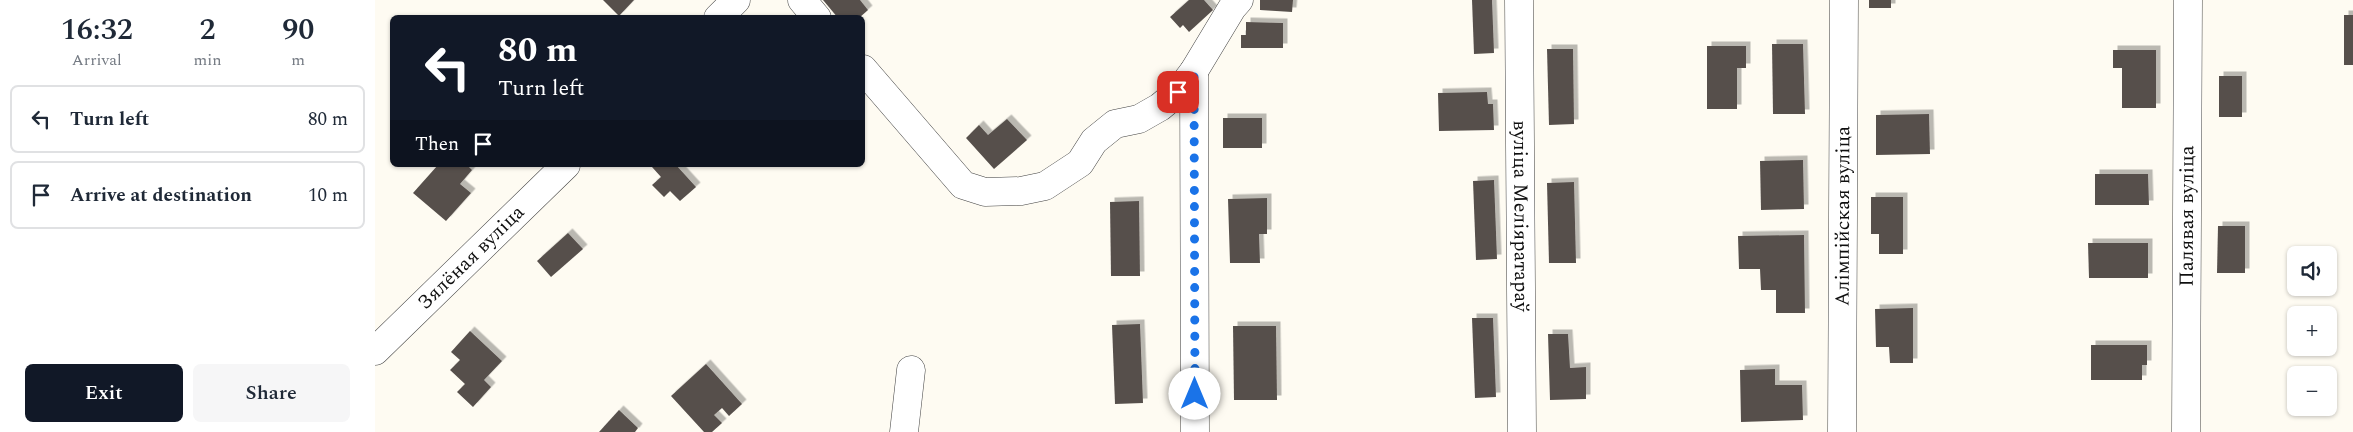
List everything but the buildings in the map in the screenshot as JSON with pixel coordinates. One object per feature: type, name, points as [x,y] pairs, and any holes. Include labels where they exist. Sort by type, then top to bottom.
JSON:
[{"type":"street","points":[[721,15],[736,0]]},
{"type":"street","points":[[802,0],[814,15]]},
{"type":"street","points":[[865,72],[963,185],[985,192],[1021,191],[1045,186],[1080,163],[1094,141],[1115,124],[1139,119],[1160,107],[1178,92],[1194,71],[1232,8],[1239,0]]},
{"type":"street","name":"вуліца Меліяратараў","points":[[1519,0],[1522,432]]},
{"type":"street","name":"Алімпійская вуліца","points":[[1842,432],[1844,0]]},
{"type":"street","name":"Палявая вуліца","points":[[2186,432],[2188,0]]},
{"type":"street","points":[[1194,71],[1195,432]]},
{"type":"street","name":"Зялёная вуліца","points":[[375,351],[564,167]]},
{"type":"street","points":[[905,432],[911,370]]},
{"type":"route","points":[[1178,92],[1194,71],[1195,394]]}]
